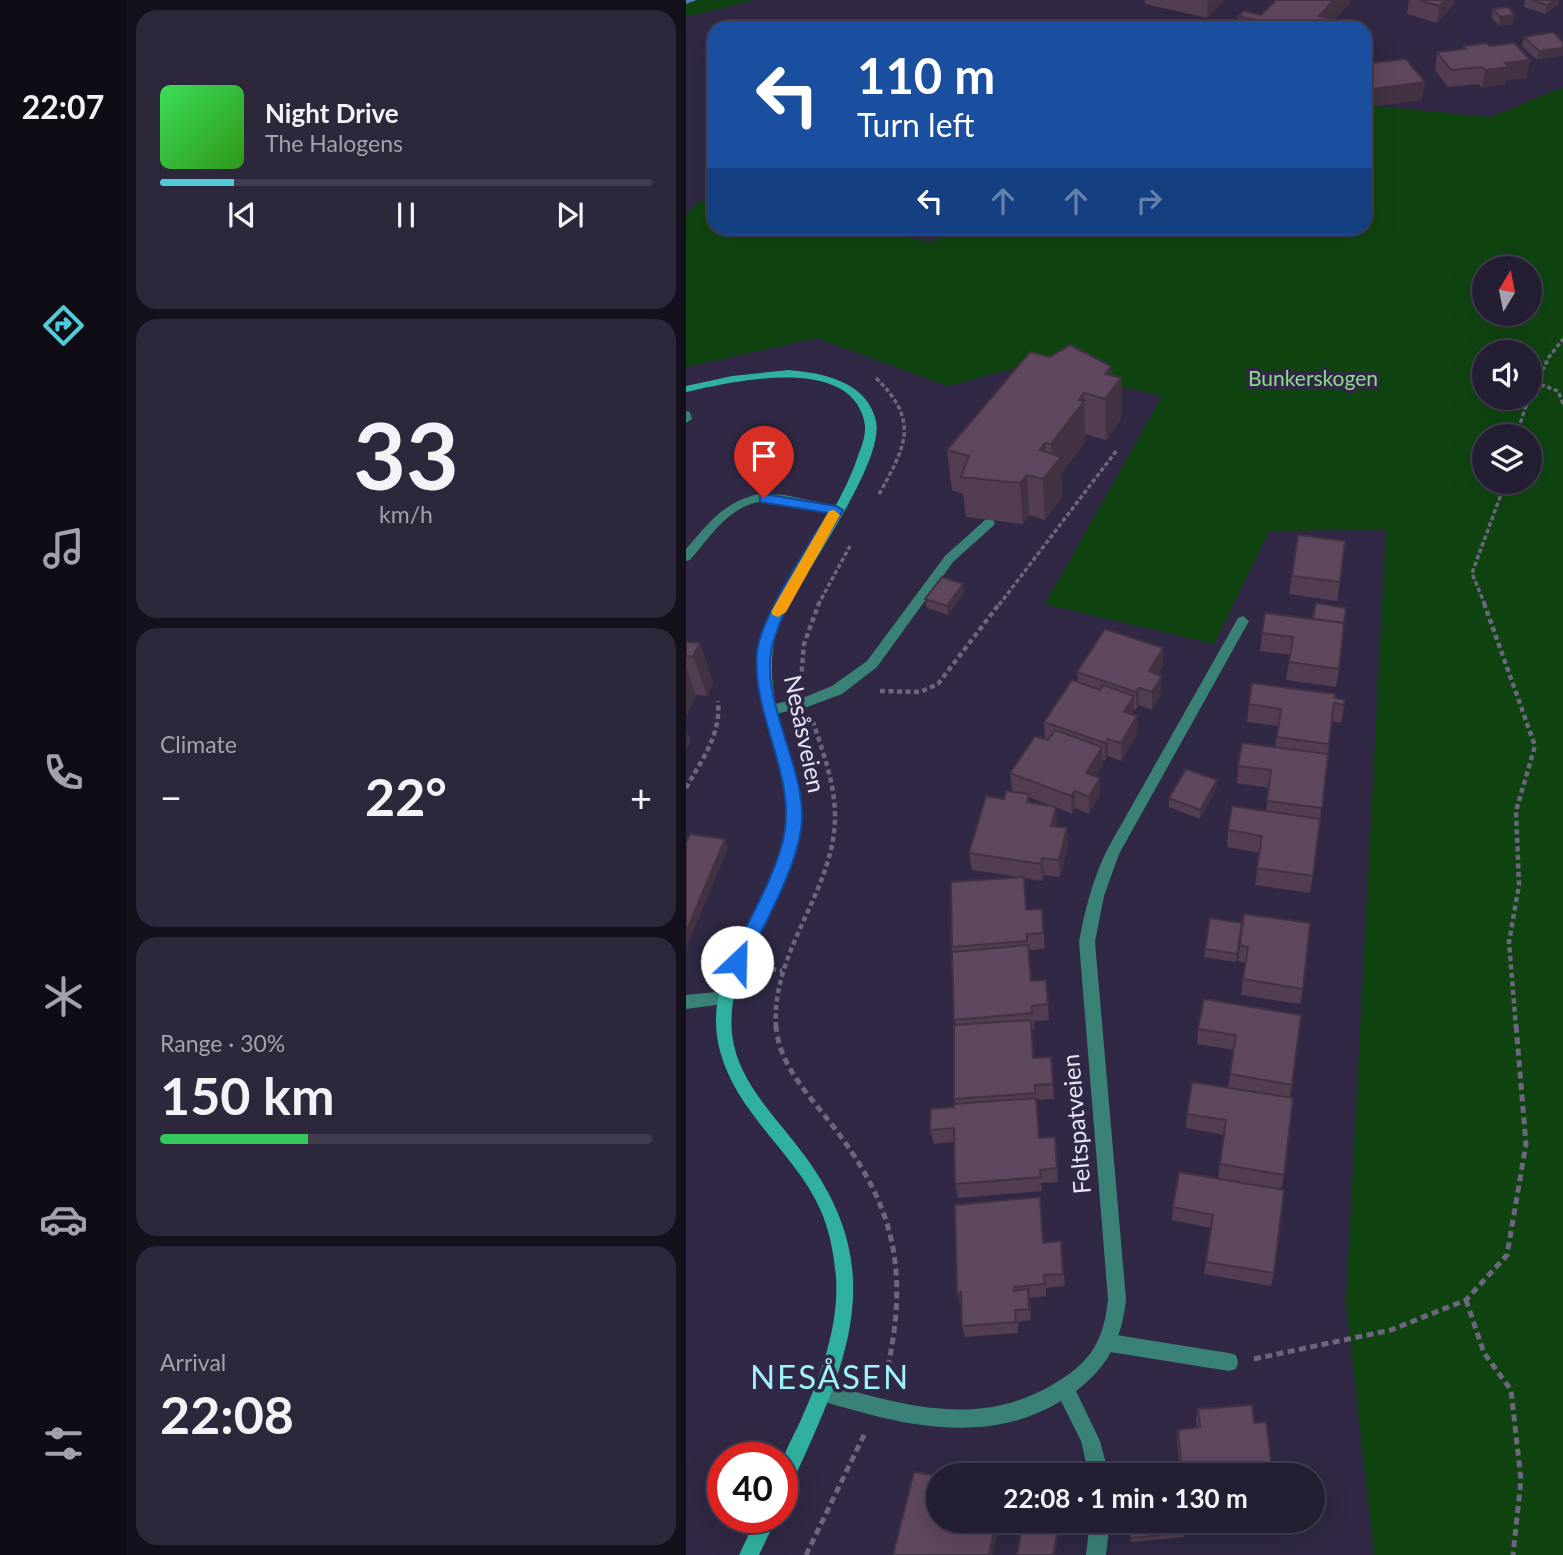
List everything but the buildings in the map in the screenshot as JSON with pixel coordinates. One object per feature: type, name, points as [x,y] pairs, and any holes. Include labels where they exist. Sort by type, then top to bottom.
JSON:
[{"type":"street","name":"Nesåsveien","points":[[686,389],[743,376],[776,373],[825,380],[851,392],[865,409],[872,432],[866,454],[783,603],[764,649],[765,686],[792,794],[793,829],[780,870],[737,962],[726,998],[725,1040],[736,1073],[759,1112],[815,1184],[839,1234],[846,1287],[844,1320],[836,1356],[798,1447]]},
{"type":"street","points":[[686,557],[734,506],[747,501],[780,499],[836,510]]},
{"type":"street","points":[[771,710],[807,702],[837,691],[872,664],[949,559],[989,523]]},
{"type":"street","name":"Feltspatveien","points":[[823,1392],[877,1407],[953,1420],[991,1419],[1028,1408],[1064,1388],[1091,1368],[1110,1343],[1115,1325],[1116,1298],[1087,942],[1092,912],[1099,882],[1113,852],[1244,621]]},
{"type":"street","points":[[686,1002],[726,998]]},
{"type":"street","points":[[1110,1343],[1229,1362]]},
{"type":"street","points":[[1064,1388],[1084,1425],[1095,1463]]},
{"type":"street","points":[[750,1555],[760,1533]]},
{"type":"street","points":[[1096,1555],[1099,1533]]},
{"type":"path","points":[[1542,371],[1563,339]]},
{"type":"path","points":[[869,374],[889,389],[899,402],[905,424],[903,446],[876,500]]},
{"type":"path","points":[[1542,385],[1558,391],[1563,404]]},
{"type":"path","points":[[837,691],[920,692],[938,684],[1116,450]]},
{"type":"path","points":[[1229,1362],[1266,1358],[1391,1330],[1466,1300],[1507,1255],[1526,1144],[1509,942],[1519,885],[1516,811],[1535,746],[1505,657],[1472,573],[1501,494]]},
{"type":"path","points":[[806,1555],[877,1407],[888,1368],[896,1308],[895,1254],[890,1226],[880,1198],[862,1165],[789,1067],[776,1035],[774,1018],[782,971],[823,874],[834,830],[833,792],[807,702],[800,665],[805,635],[812,616],[851,544]]},
{"type":"path","points":[[686,788],[712,742],[720,721],[718,701]]},
{"type":"path","points":[[1466,1300],[1484,1353],[1511,1390],[1521,1480],[1513,1555]]},
{"type":"green space","points":[[686,0],[754,0],[686,17]]},
{"type":"green space","name":"Bunkerskogen","points":[[1563,87],[1563,1555],[1374,1555],[1346,1303],[1386,529],[1269,531],[1214,644],[1045,604],[1162,396],[1025,365],[948,386],[817,338],[686,367],[686,214],[698,201],[707,203],[707,235],[890,235],[931,242],[947,235],[1372,235],[1372,106],[1491,117]]},
{"type":"waterway","points":[[686,2],[694,0]]},
{"type":"slow traffic","points":[[778,612],[834,515]]},
{"type":"district","name":"NESÅSEN","points":[[830,1377]]},
{"type":"route","points":[[737,962],[780,870],[793,829],[792,794],[765,686],[764,649],[778,612],[836,510],[764,498]]}]
